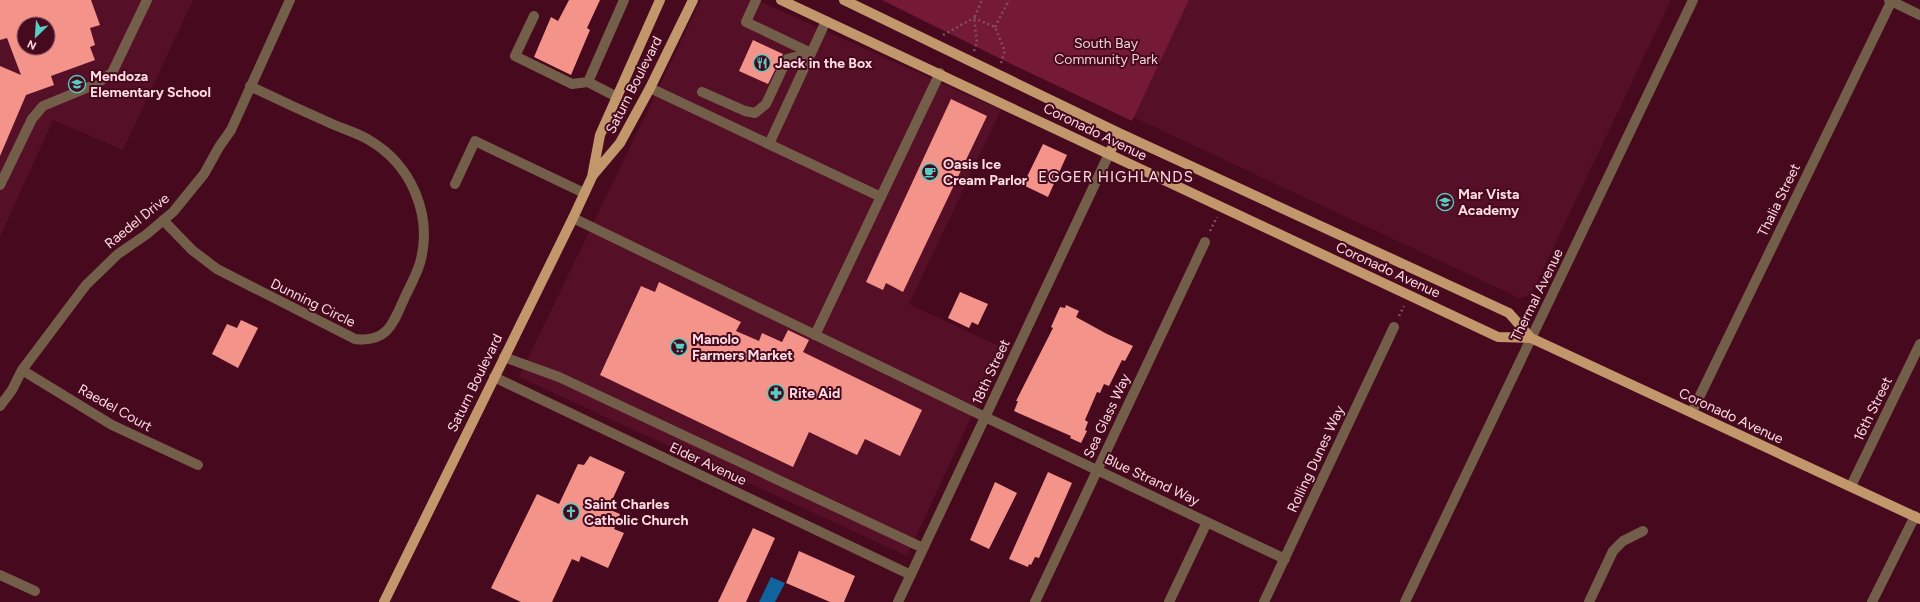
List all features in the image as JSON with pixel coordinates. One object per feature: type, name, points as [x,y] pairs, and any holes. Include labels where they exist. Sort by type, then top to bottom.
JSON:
[{"type":"main road","name":"Saturn Boulevard","points":[[592,177],[600,135],[660,0]]},
{"type":"main road","name":"Saturn Boulevard","points":[[384,602],[592,177],[620,144],[650,88],[692,0]]},
{"type":"main road","name":"Coronado Avenue","points":[[781,0],[1498,337],[1531,338],[1917,517]]},
{"type":"main road","name":"Coronado Avenue","points":[[844,0],[1119,133],[1509,313],[1531,338]]},
{"type":"main road","points":[[1109,154],[1119,133]]},
{"type":"street","points":[[0,185],[32,119],[43,106],[94,85],[112,74],[147,0]]},
{"type":"street","name":"Raedel Drive","points":[[0,406],[12,390],[22,370],[98,272],[118,254],[163,220],[190,194],[231,130],[290,0]]},
{"type":"street","points":[[588,82],[624,0]]},
{"type":"street","points":[[756,0],[746,22],[811,53]]},
{"type":"street","name":"Thermal Avenue","points":[[1409,601],[1531,338],[1693,0]]},
{"type":"street","points":[[1890,0],[1920,14]]},
{"type":"street","name":"Thalia Street","points":[[1692,412],[1890,0]]},
{"type":"street","points":[[534,16],[515,56],[572,84],[588,82],[617,97]]},
{"type":"street","points":[[769,144],[826,21]]},
{"type":"street","points":[[702,92],[745,111],[755,113],[766,104],[787,59],[811,53]]},
{"type":"street","points":[[815,335],[940,74]]},
{"type":"street","name":"Dunning Circle","points":[[163,220],[192,250],[217,269],[355,339],[370,340],[378,337],[392,325],[419,265],[422,252],[424,233],[422,218],[418,198],[412,185],[393,160],[369,140],[250,86]]},
{"type":"street","points":[[650,88],[881,197]]},
{"type":"street","points":[[455,184],[475,141],[584,193]]},
{"type":"street","name":"18th Street","points":[[898,602],[1109,154]]},
{"type":"street","name":"Blue Strand Way","points":[[573,218],[985,418],[1285,559]]},
{"type":"street","name":"Sea Glass Way","points":[[1034,602],[1205,242]]},
{"type":"street","name":"Rolling Dunes Way","points":[[1264,602],[1394,327]]},
{"type":"street","name":"16th Street","points":[[1851,486],[1920,344]]},
{"type":"street","points":[[504,357],[559,377],[923,548]]},
{"type":"street","name":"Raedel Court","points":[[22,370],[112,425],[198,465]]},
{"type":"street","name":"Elder Avenue","points":[[494,377],[910,575]]},
{"type":"street","points":[[1872,602],[1917,517]]},
{"type":"street","points":[[1169,602],[1207,522]]},
{"type":"street","points":[[1589,602],[1613,551],[1623,541],[1643,531]]},
{"type":"street","points":[[0,575],[35,591]]},
{"type":"path","points":[[969,61],[977,42],[974,18],[982,0]]},
{"type":"path","points":[[995,27],[1009,0]]},
{"type":"path","points":[[974,18],[995,27],[1005,51],[995,74]]},
{"type":"path","points":[[943,35],[974,18]]},
{"type":"shaded area","name":"Mendoza Elementary School","points":[[0,0],[193,0],[123,150],[53,120],[0,237]]},
{"type":"shaded area","points":[[701,0],[757,0],[1001,110],[909,304],[1003,348],[907,556],[519,377]]},
{"type":"shaded area","name":"Mar Vista Academy","points":[[1189,0],[1671,0],[1535,286],[1531,293],[1526,297],[1519,298],[1133,117]]},
{"type":"green space","name":"South Bay Community Park","points":[[882,0],[1189,0],[1132,121],[1007,62]]},
{"type":"water","points":[[771,577],[785,583],[775,602],[759,602]]},
{"type":"building","points":[[0,0],[91,0],[100,25],[90,28],[95,45],[90,47],[95,60],[51,76],[54,85],[26,95],[0,156],[0,66],[21,75],[7,38],[0,40]]},
{"type":"building","points":[[569,0],[600,0],[587,28],[590,30],[571,75],[534,57],[551,17],[558,21]]},
{"type":"building","name":"Jack in the Box","points":[[753,40],[783,54],[768,84],[739,71]]},
{"type":"building","points":[[951,99],[987,116],[903,292],[886,283],[883,290],[866,282]]},
{"type":"building","points":[[1043,144],[1067,155],[1048,197],[1023,185]]},
{"type":"building","points":[[659,282],[741,322],[736,331],[759,341],[762,333],[782,342],[788,330],[809,340],[803,352],[922,410],[900,456],[865,439],[857,455],[809,432],[793,467],[600,375],[641,286],[655,292]]},
{"type":"building","points":[[960,292],[988,304],[978,325],[972,322],[969,328],[948,318]]},
{"type":"building","points":[[1066,305],[1079,311],[1076,317],[1133,346],[1125,361],[1122,360],[1109,386],[1104,384],[1100,393],[1097,392],[1085,420],[1088,422],[1085,430],[1087,431],[1081,443],[1070,438],[1071,436],[1014,411],[1018,401],[1016,401],[1053,328],[1051,327],[1060,307],[1065,308]]},
{"type":"building","points":[[241,320],[258,328],[238,368],[212,354],[227,324],[237,328]]},
{"type":"building","name":"Saint Charles Catholic Church","points":[[590,456],[625,472],[608,509],[620,514],[614,529],[624,533],[608,568],[581,556],[579,562],[572,559],[552,602],[521,602],[491,588],[537,494],[559,504],[578,464],[584,465]]},
{"type":"building","points":[[1048,472],[1072,483],[1039,558],[1035,557],[1031,565],[1029,564],[1028,567],[1009,559]]},
{"type":"building","points":[[995,482],[1017,493],[989,549],[970,540]]},
{"type":"building","points":[[753,528],[775,538],[746,602],[718,602]]},
{"type":"building","points":[[799,551],[855,576],[844,602],[830,602],[786,583]]},
{"type":"place","name":"Jack in the Box","points":[[762,63]]},
{"type":"place","name":"Mendoza Elementary School","points":[[77,84]]},
{"type":"place","name":"Oasis Ice Cream Parlor","points":[[930,172]]},
{"type":"place","name":"Mar Vista Academy","points":[[1445,202]]},
{"type":"place","name":"Manolo Farmers Market","points":[[679,347]]},
{"type":"place","name":"Rite Aid","points":[[776,393]]},
{"type":"place","name":"Saint Charles Catholic Church","points":[[571,512]]},
{"type":"district","name":"EGGER HIGHLANDS","points":[[1116,177]]}]
